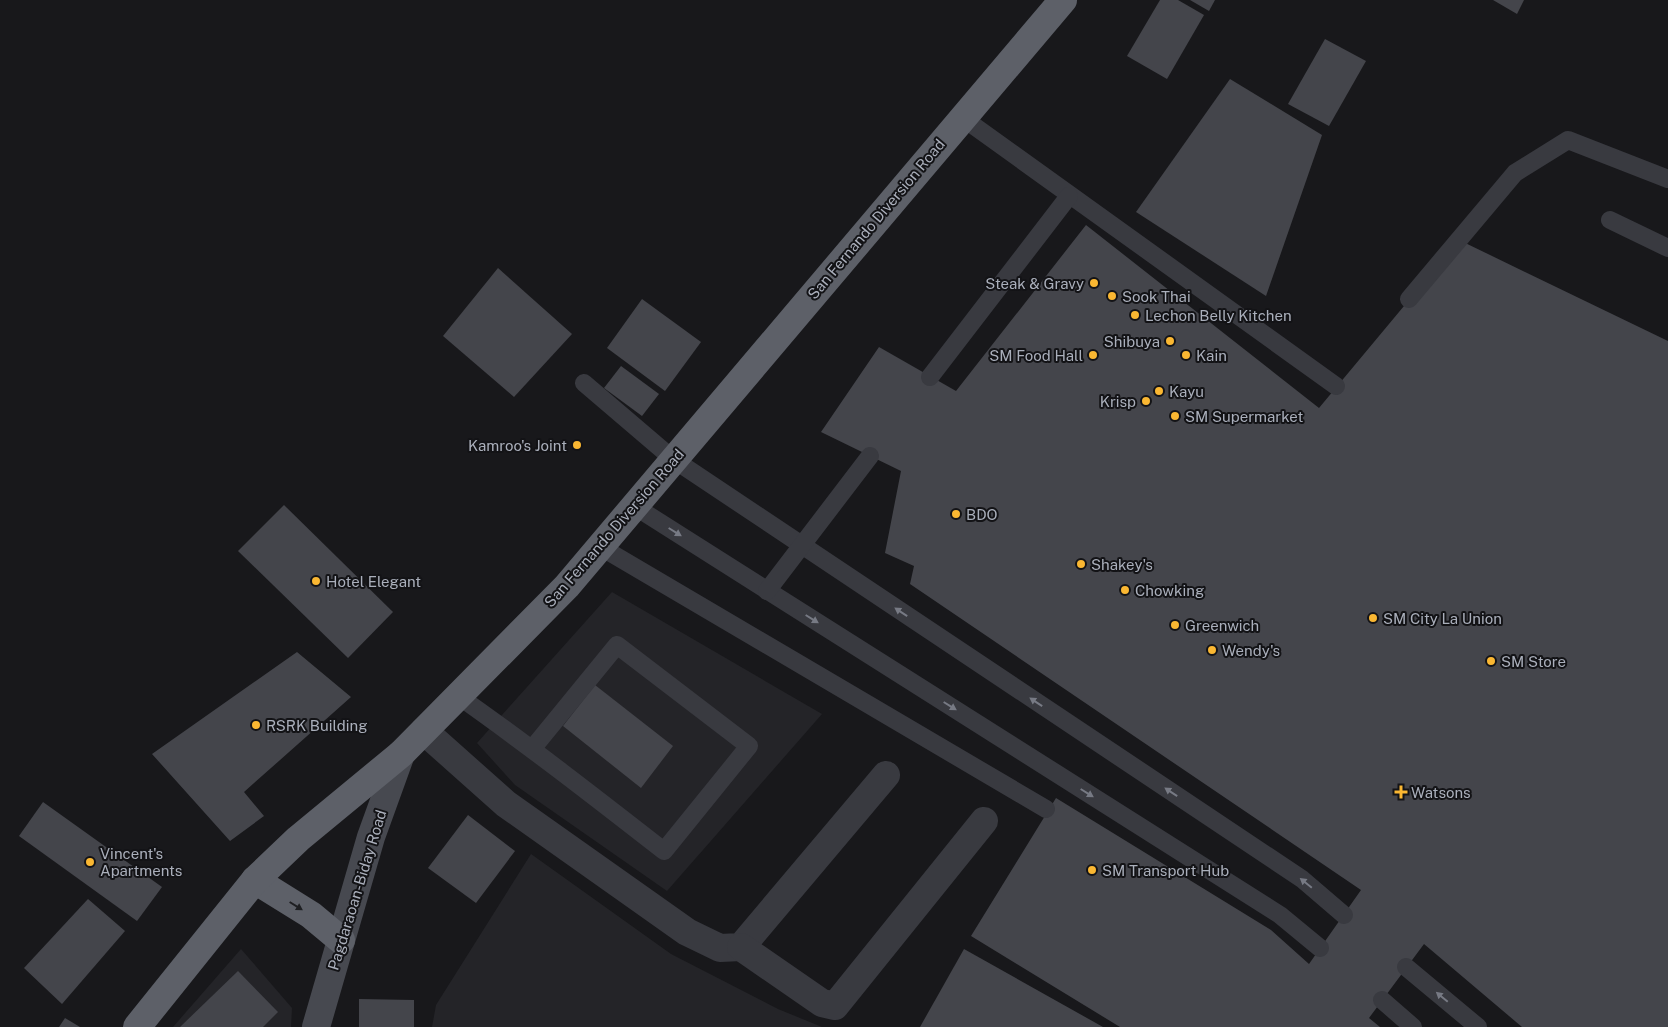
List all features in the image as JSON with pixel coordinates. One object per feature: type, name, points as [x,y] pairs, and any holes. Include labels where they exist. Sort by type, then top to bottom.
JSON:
[{"type":"highway","name":"San Fernando Diversion Road","points":[[137,1027],[255,880],[298,839],[401,754],[457,695],[567,586],[1062,0]]},
{"type":"highway","points":[[255,880],[311,915],[341,940]]},
{"type":"main road","name":"Pagdaraoan-Biday Road","points":[[316,1027],[371,836],[401,754]]},
{"type":"street","points":[[424,731],[506,804],[687,932],[720,948],[741,947],[822,1002],[835,1006],[984,821]]},
{"type":"street","points":[[741,947],[886,775]]},
{"type":"lane","points":[[963,118],[1336,386]]},
{"type":"lane","points":[[1409,299],[1515,172],[1568,140],[1668,179]]},
{"type":"lane","points":[[930,377],[1069,196]]},
{"type":"lane","points":[[1610,220],[1668,248]]},
{"type":"lane","points":[[584,383],[673,459],[1302,879],[1344,914]]},
{"type":"lane","points":[[767,591],[870,456]]},
{"type":"lane","points":[[634,506],[1280,914],[1320,948]]},
{"type":"lane","points":[[599,546],[1046,809]]},
{"type":"lane","points":[[457,695],[664,850],[749,746],[617,645],[532,750]]},
{"type":"lane","points":[[1406,967],[1478,1027]]},
{"type":"lane","points":[[1382,1000],[1413,1027]]},
{"type":"shaded area","points":[[612,592],[822,714],[667,891],[515,785],[477,743]]},
{"type":"shaded area","points":[[531,854],[671,954],[778,1009],[822,1027],[432,1027],[436,1005]]},
{"type":"shaded area","points":[[241,949],[292,1008],[291,1027],[173,1027]]},
{"type":"building","points":[[1160,0],[1178,0],[1204,15],[1167,79],[1127,56]]},
{"type":"building","points":[[1190,0],[1215,0],[1209,11]]},
{"type":"building","points":[[1493,0],[1524,0],[1517,14]]},
{"type":"building","points":[[1325,39],[1366,61],[1329,126],[1288,104]]},
{"type":"building","points":[[1230,79],[1322,135],[1266,296],[1136,212]]},
{"type":"building","points":[[1086,225],[1319,408],[1459,240],[1668,341],[1668,1027],[1522,1027],[1424,944],[1369,1018],[1380,1027],[1120,1027],[971,936],[1056,798],[1271,930],[1309,964],[1361,890],[910,584],[914,566],[885,553],[901,471],[821,432],[879,347],[956,391]]},
{"type":"building","points":[[498,268],[572,334],[514,397],[443,336]]},
{"type":"building","points":[[642,299],[701,342],[665,391],[607,348]]},
{"type":"building","points":[[621,366],[659,394],[642,416],[604,388]]},
{"type":"building","name":"Hotel Elegant","points":[[284,505],[393,612],[348,658],[238,551]]},
{"type":"building","name":"RSRK Building","points":[[297,652],[351,697],[244,792],[264,816],[230,841],[152,754]]},
{"type":"building","points":[[595,685],[673,746],[641,788],[563,726]]},
{"type":"building","name":"Vincent's Apartments","points":[[43,802],[162,887],[137,921],[19,836]]},
{"type":"building","points":[[468,815],[515,851],[476,903],[428,868]]},
{"type":"building","points":[[88,899],[125,931],[62,1004],[24,968]]},
{"type":"building","points":[[964,949],[1103,1027],[920,1027]]},
{"type":"building","points":[[238,971],[278,1012],[263,1027],[180,1027]]},
{"type":"building","points":[[359,999],[414,1000],[414,1027],[359,1027]]},
{"type":"building","points":[[65,1018],[80,1027],[59,1027]]},
{"type":"place","name":"Steak & Gravy","points":[[1094,283]]},
{"type":"place","name":"Sook Thai","points":[[1112,296]]},
{"type":"place","name":"Lechon Belly Kitchen","points":[[1135,315]]},
{"type":"place","name":"Shibuya","points":[[1170,341]]},
{"type":"place","name":"SM Food Hall","points":[[1093,355]]},
{"type":"place","name":"Kain","points":[[1186,355]]},
{"type":"place","name":"Kayu","points":[[1159,391]]},
{"type":"place","name":"Krisp","points":[[1146,401]]},
{"type":"place","name":"SM Supermarket","points":[[1175,416]]},
{"type":"place","name":"Kamroo's Joint","points":[[577,445]]},
{"type":"place","name":"BDO","points":[[956,514]]},
{"type":"place","name":"Shakey's","points":[[1081,564]]},
{"type":"place","name":"Hotel Elegant","points":[[316,581]]},
{"type":"place","name":"Chowking","points":[[1125,590]]},
{"type":"place","name":"SM City La Union","points":[[1373,618]]},
{"type":"place","name":"Greenwich","points":[[1175,625]]},
{"type":"place","name":"Wendy's","points":[[1212,650]]},
{"type":"place","name":"SM Store","points":[[1491,661]]},
{"type":"place","name":"RSRK Building","points":[[256,725]]},
{"type":"place","name":"Watsons","points":[[1401,792]]},
{"type":"place","name":"Vincent's Apartments","points":[[90,862]]},
{"type":"place","name":"SM Transport Hub","points":[[1092,870]]}]
